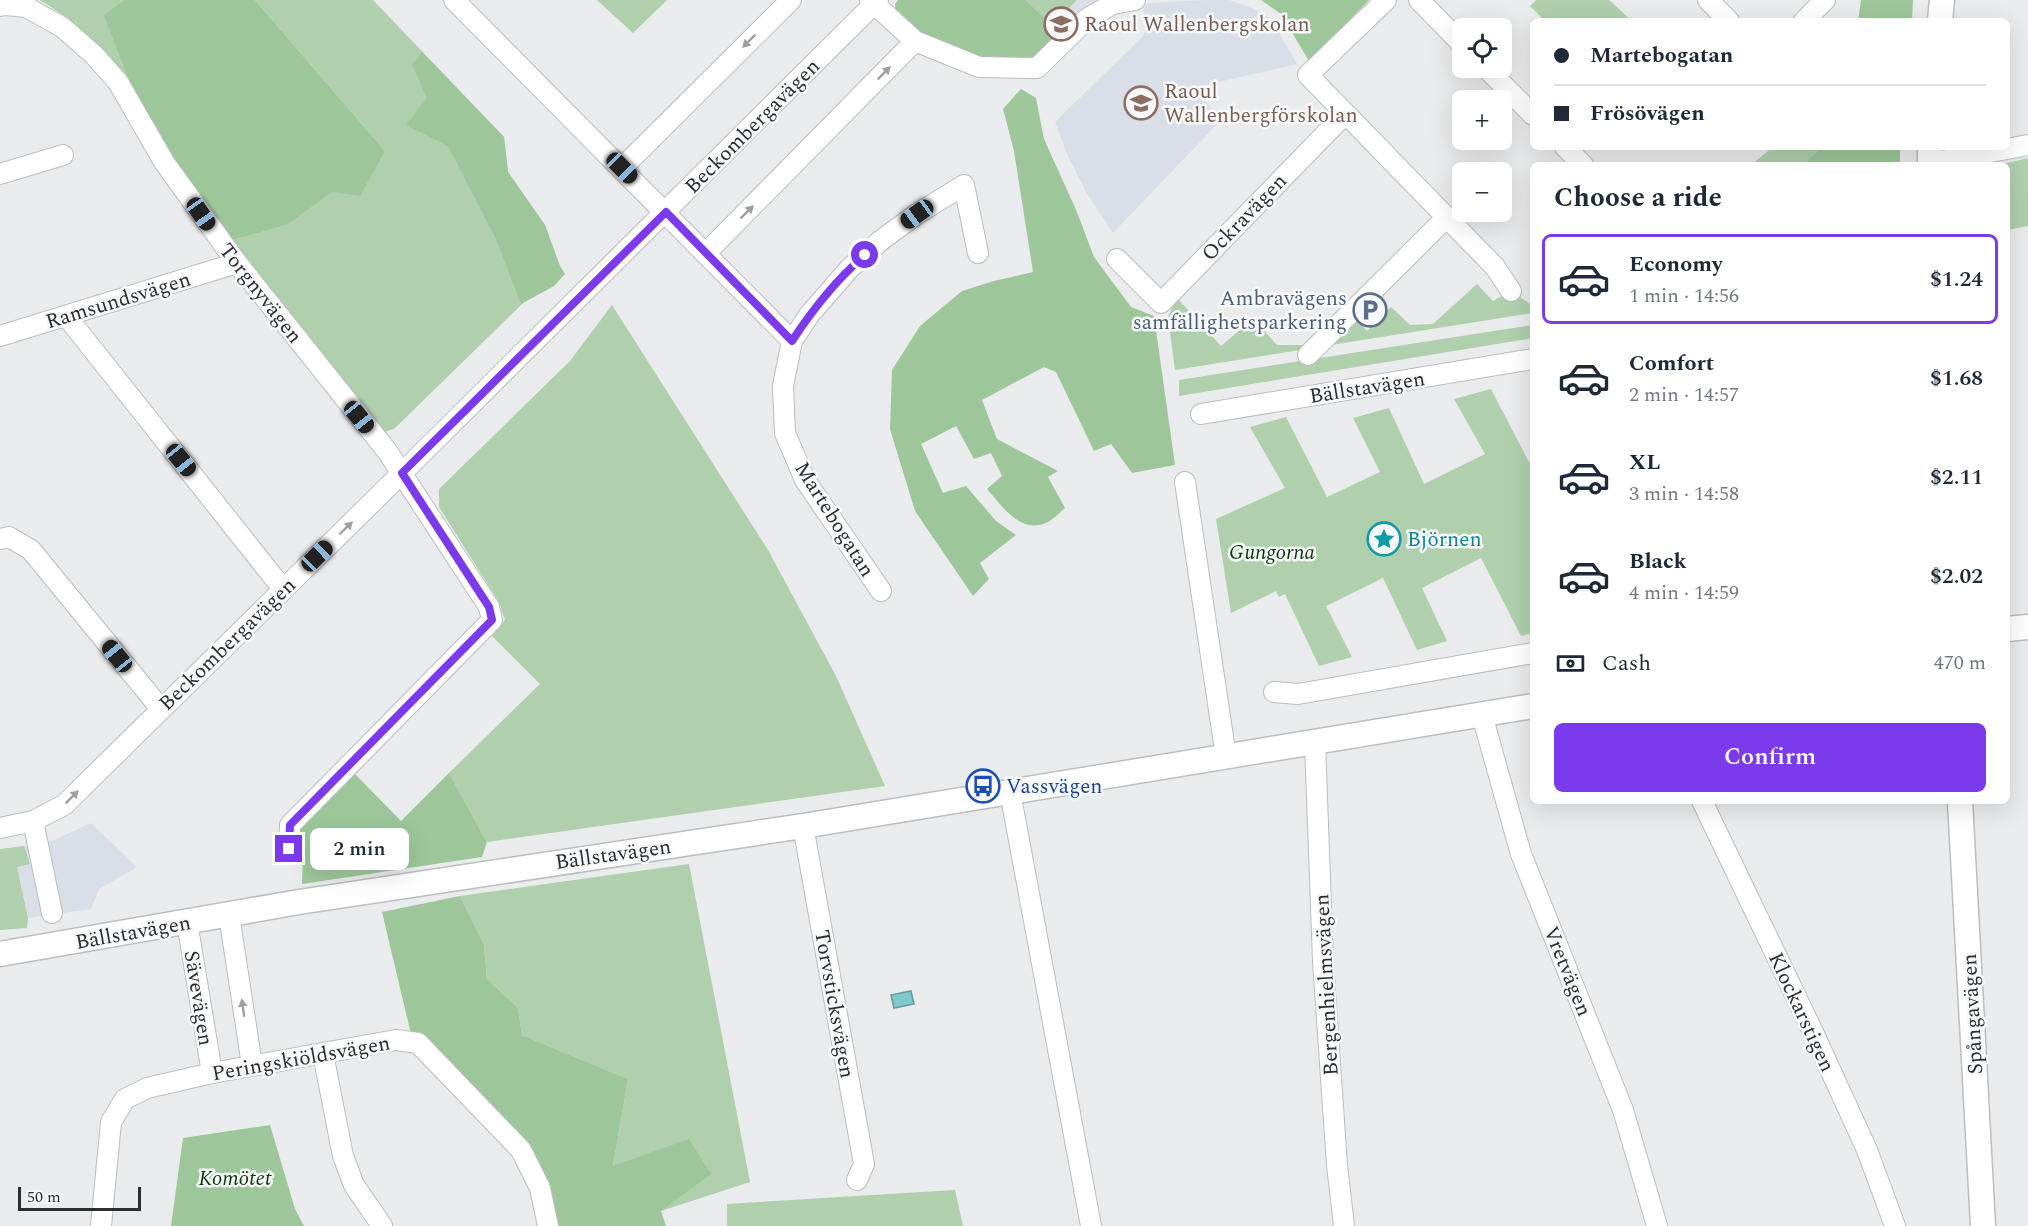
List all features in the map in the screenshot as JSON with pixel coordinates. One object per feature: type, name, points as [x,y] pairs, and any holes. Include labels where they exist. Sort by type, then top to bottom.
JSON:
[{"type":"street","points":[[454,0],[792,341]]},
{"type":"street","points":[[622,168],[791,0]]},
{"type":"street","name":"Beckombergavägen","points":[[0,828],[33,821],[64,805],[666,212],[874,2],[915,41],[979,67],[1036,68],[1088,18],[1113,4],[1135,0]]},
{"type":"street","points":[[1386,0],[1308,75],[1495,267],[1511,291]]},
{"type":"street","points":[[1419,0],[1452,34]]},
{"type":"street","points":[[1708,0],[1726,18]]},
{"type":"street","points":[[1807,18],[1826,0]]},
{"type":"street","points":[[1940,18],[1942,0]]},
{"type":"street","name":"Torgnyvägen","points":[[0,6],[6,4],[26,7],[62,27],[94,55],[118,82],[164,162],[237,263],[402,473],[489,607],[492,620],[290,825],[289,849]]},
{"type":"street","points":[[706,253],[915,41]]},
{"type":"street","points":[[1496,78],[1530,112]]},
{"type":"street","name":"Ockravägen","points":[[1117,259],[1161,303],[1345,114]]},
{"type":"street","points":[[2010,147],[2028,145]]},
{"type":"street","points":[[1568,150],[1580,162]]},
{"type":"street","points":[[1930,158],[1990,150]]},
{"type":"street","points":[[0,174],[63,154]]},
{"type":"street","name":"Martebogatan","points":[[881,591],[805,480],[785,433],[783,386],[792,341],[809,315],[850,268],[880,241],[917,214],[964,185],[978,253]]},
{"type":"street","points":[[1308,355],[1446,218]]},
{"type":"street","name":"Ramsundsvägen","points":[[0,336],[237,263]]},
{"type":"street","points":[[67,317],[283,589]]},
{"type":"street","name":"Bällstavägen","points":[[1201,414],[1530,359]]},
{"type":"street","points":[[1185,482],[1226,757]]},
{"type":"street","points":[[0,539],[9,537],[31,550],[161,709]]},
{"type":"street","points":[[2010,629],[2028,627]]},
{"type":"street","points":[[1274,692],[1298,694],[1530,654]]},
{"type":"street","name":"Bällstavägen","points":[[0,954],[499,871],[803,826],[1530,707]]},
{"type":"street","name":"Vretvägen","points":[[1482,715],[1521,854],[1623,1110],[1657,1226]]},
{"type":"street","name":"Bergenhielmsvägen","points":[[1315,743],[1323,961],[1337,1165],[1344,1226]]},
{"type":"street","points":[[1010,792],[1091,1226]]},
{"type":"street","name":"Klockarstigen","points":[[1702,804],[1813,1032],[1867,1150],[1895,1226]]},
{"type":"street","name":"Spångavägen","points":[[1960,804],[1983,1226]]},
{"type":"street","points":[[33,821],[52,913]]},
{"type":"street","name":"Torvsticksvägen","points":[[803,826],[864,1164],[857,1180]]},
{"type":"street","name":"Sävevägen","points":[[230,915],[252,1065]]},
{"type":"street","name":"Sävevägen","points":[[187,922],[212,1073]]},
{"type":"street","name":"Peringskiöldsvägen","points":[[101,1226],[111,1122],[125,1099],[147,1088],[212,1073],[396,1040],[417,1043],[521,1150],[540,1188],[548,1226]]},
{"type":"street","points":[[323,1054],[343,1156],[354,1185],[382,1226]]},
{"type":"shaded area","name":"Raoul Wallenbergskolan","points":[[1025,0],[1096,0],[1061,34]]},
{"type":"shaded area","name":"Raoul Wallenbergförskolan","points":[[1229,0],[1254,9],[1272,20],[1297,64],[1193,88],[1222,119],[1113,233],[1086,192],[1067,154],[1055,122],[1141,38],[1147,30],[1143,6],[1150,3]]},
{"type":"shaded area","points":[[91,823],[137,867],[99,889],[91,909],[28,918],[17,866],[29,864],[24,846],[54,840]]},
{"type":"green space","points":[[40,0],[124,0],[105,15],[130,83],[89,37],[67,18]]},
{"type":"green space","points":[[124,0],[255,0],[385,151],[360,196],[332,192],[287,225],[233,240],[178,164],[130,83],[104,15]]},
{"type":"green space","points":[[255,0],[373,0],[504,137],[508,172],[545,225],[560,267],[394,429],[381,433],[233,240],[287,225],[385,151]]},
{"type":"green space","points":[[597,0],[667,0],[633,33]]},
{"type":"green space","points":[[898,0],[1025,0],[1061,34],[1033,62],[982,60],[933,41],[896,14],[895,4]]},
{"type":"green space","points":[[996,0],[1077,0],[1037,41]]},
{"type":"green space","points":[[1261,0],[1369,0],[1309,61],[1281,14]]},
{"type":"green space","points":[[1536,0],[1609,0],[1629,18],[1542,18],[1530,6]]},
{"type":"green space","points":[[1861,0],[1913,0],[1912,18],[1858,18]]},
{"type":"green space","points":[[422,52],[504,137],[508,172],[545,225],[565,274],[554,286],[521,304],[497,241],[448,146],[406,125],[427,98],[412,65]]},
{"type":"green space","points":[[1021,89],[1036,98],[1044,139],[1077,212],[1094,257],[1131,307],[1154,316],[1175,465],[1132,473],[1111,444],[1094,451],[1056,372],[1044,367],[982,400],[997,439],[1058,471],[1048,477],[1065,508],[1046,523],[1028,525],[1020,522],[1005,510],[987,489],[1002,476],[991,453],[974,459],[956,426],[921,444],[943,493],[966,486],[996,521],[1016,535],[980,563],[989,579],[973,596],[915,511],[890,429],[892,370],[920,326],[962,291],[1033,272],[1014,151],[1003,109]]},
{"type":"green space","points":[[1769,150],[1821,150],[1806,162],[1755,162]]},
{"type":"green space","points":[[1820,150],[1900,150],[1900,162],[1806,162]]},
{"type":"green space","points":[[2028,158],[2028,226],[2010,229],[2010,162]]},
{"type":"green space","points":[[1477,284],[1493,301],[1511,291],[1530,304],[1530,313],[1175,370],[1168,317],[1177,298],[1221,346],[1253,319],[1277,345],[1312,345],[1350,313],[1367,331],[1391,307],[1410,325],[1433,324]]},
{"type":"green space","points":[[612,305],[768,550],[836,676],[885,786],[487,842],[449,773],[540,684],[492,636],[505,620],[499,602],[439,507],[439,489],[570,361]]},
{"type":"green space","points":[[1530,325],[1530,338],[1179,396],[1179,380]]},
{"type":"green space","name":"Gungorna","points":[[1491,389],[1530,462],[1530,634],[1521,636],[1481,558],[1422,588],[1447,641],[1417,650],[1383,578],[1326,606],[1352,657],[1319,666],[1285,594],[1279,597],[1276,591],[1231,613],[1216,519],[1285,488],[1250,427],[1286,417],[1327,497],[1380,472],[1353,418],[1389,408],[1424,484],[1485,454],[1454,399]]},
{"type":"green space","points":[[353,772],[401,821],[449,773],[487,842],[482,857],[302,884],[303,856],[296,829]]},
{"type":"green space","points":[[24,846],[30,864],[17,867],[28,918],[27,928],[0,930],[0,849]]},
{"type":"green space","points":[[689,864],[750,1182],[661,1211],[613,1166],[628,1079],[522,1035],[518,1008],[487,979],[484,945],[460,896]]},
{"type":"green space","points":[[460,896],[484,945],[487,979],[518,1008],[522,1035],[628,1079],[613,1166],[689,1139],[711,1174],[661,1211],[666,1226],[556,1226],[491,1108],[410,1030],[382,912]]},
{"type":"green space","name":"Komötet","points":[[270,1125],[295,1209],[304,1226],[171,1226],[183,1138]]},
{"type":"green space","points":[[955,1190],[963,1226],[727,1226],[727,1204]]},
{"type":"water","points":[[911,991],[914,1004],[894,1008],[891,995]]},
{"type":"place","name":"Raoul Wallenbergskolan","points":[[1061,24]]},
{"type":"place","name":"Raoul Wallenbergförskolan","points":[[1141,103]]},
{"type":"place","name":"Ambravägens samfällighetsparkering","points":[[1370,310]]},
{"type":"place","name":"Björnen","points":[[1384,539]]},
{"type":"place","name":"Vassvägen","points":[[983,786]]},
{"type":"route","points":[[289,849],[290,825],[492,620],[489,607],[402,473],[666,212],[792,341],[809,315],[850,268],[865,255]]}]
